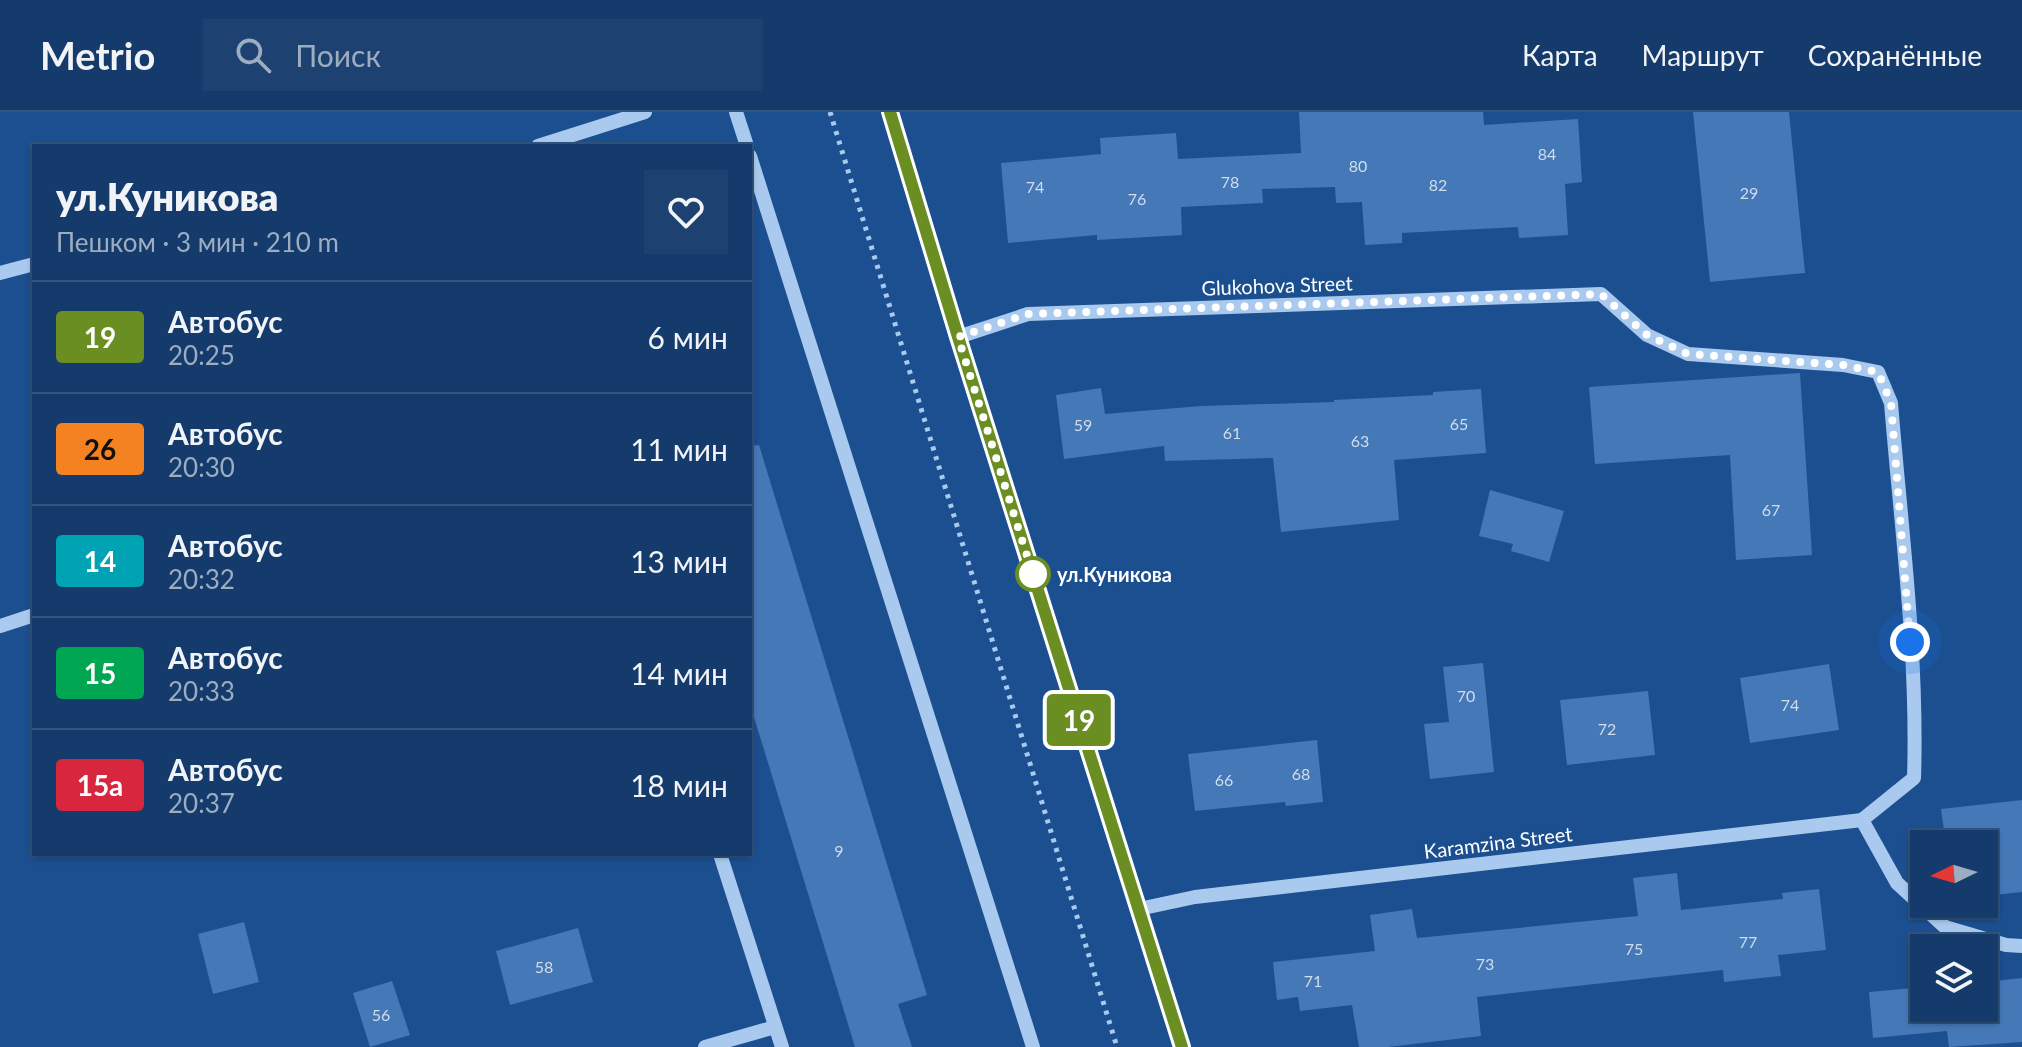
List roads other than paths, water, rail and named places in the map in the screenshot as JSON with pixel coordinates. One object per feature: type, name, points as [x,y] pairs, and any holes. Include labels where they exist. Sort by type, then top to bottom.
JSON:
[{"type":"street","points":[[544,144],[645,112]]},
{"type":"street","points":[[736,112],[746,144]]},
{"type":"street","points":[[890,112],[1182,1047]]},
{"type":"street","points":[[752,162],[1033,1047]]},
{"type":"street","points":[[0,273],[32,265]]},
{"type":"street","name":"Glukohova Street","points":[[958,337],[1028,314],[1601,294],[1647,335],[1688,354],[1843,365],[1878,372],[1891,403],[1913,672],[1914,778],[1862,820]]},
{"type":"street","points":[[0,626],[32,616]]},
{"type":"street","points":[[1862,820],[1897,883],[1945,927],[2006,945],[2022,946]]},
{"type":"street","name":"Karamzina Street","points":[[1139,909],[1195,897],[1862,820]]},
{"type":"street","points":[[721,856],[782,1047]]},
{"type":"street","points":[[705,1047],[775,1027]]},
{"type":"place","name":"ул.Куникова","points":[[1033,574]]}]
